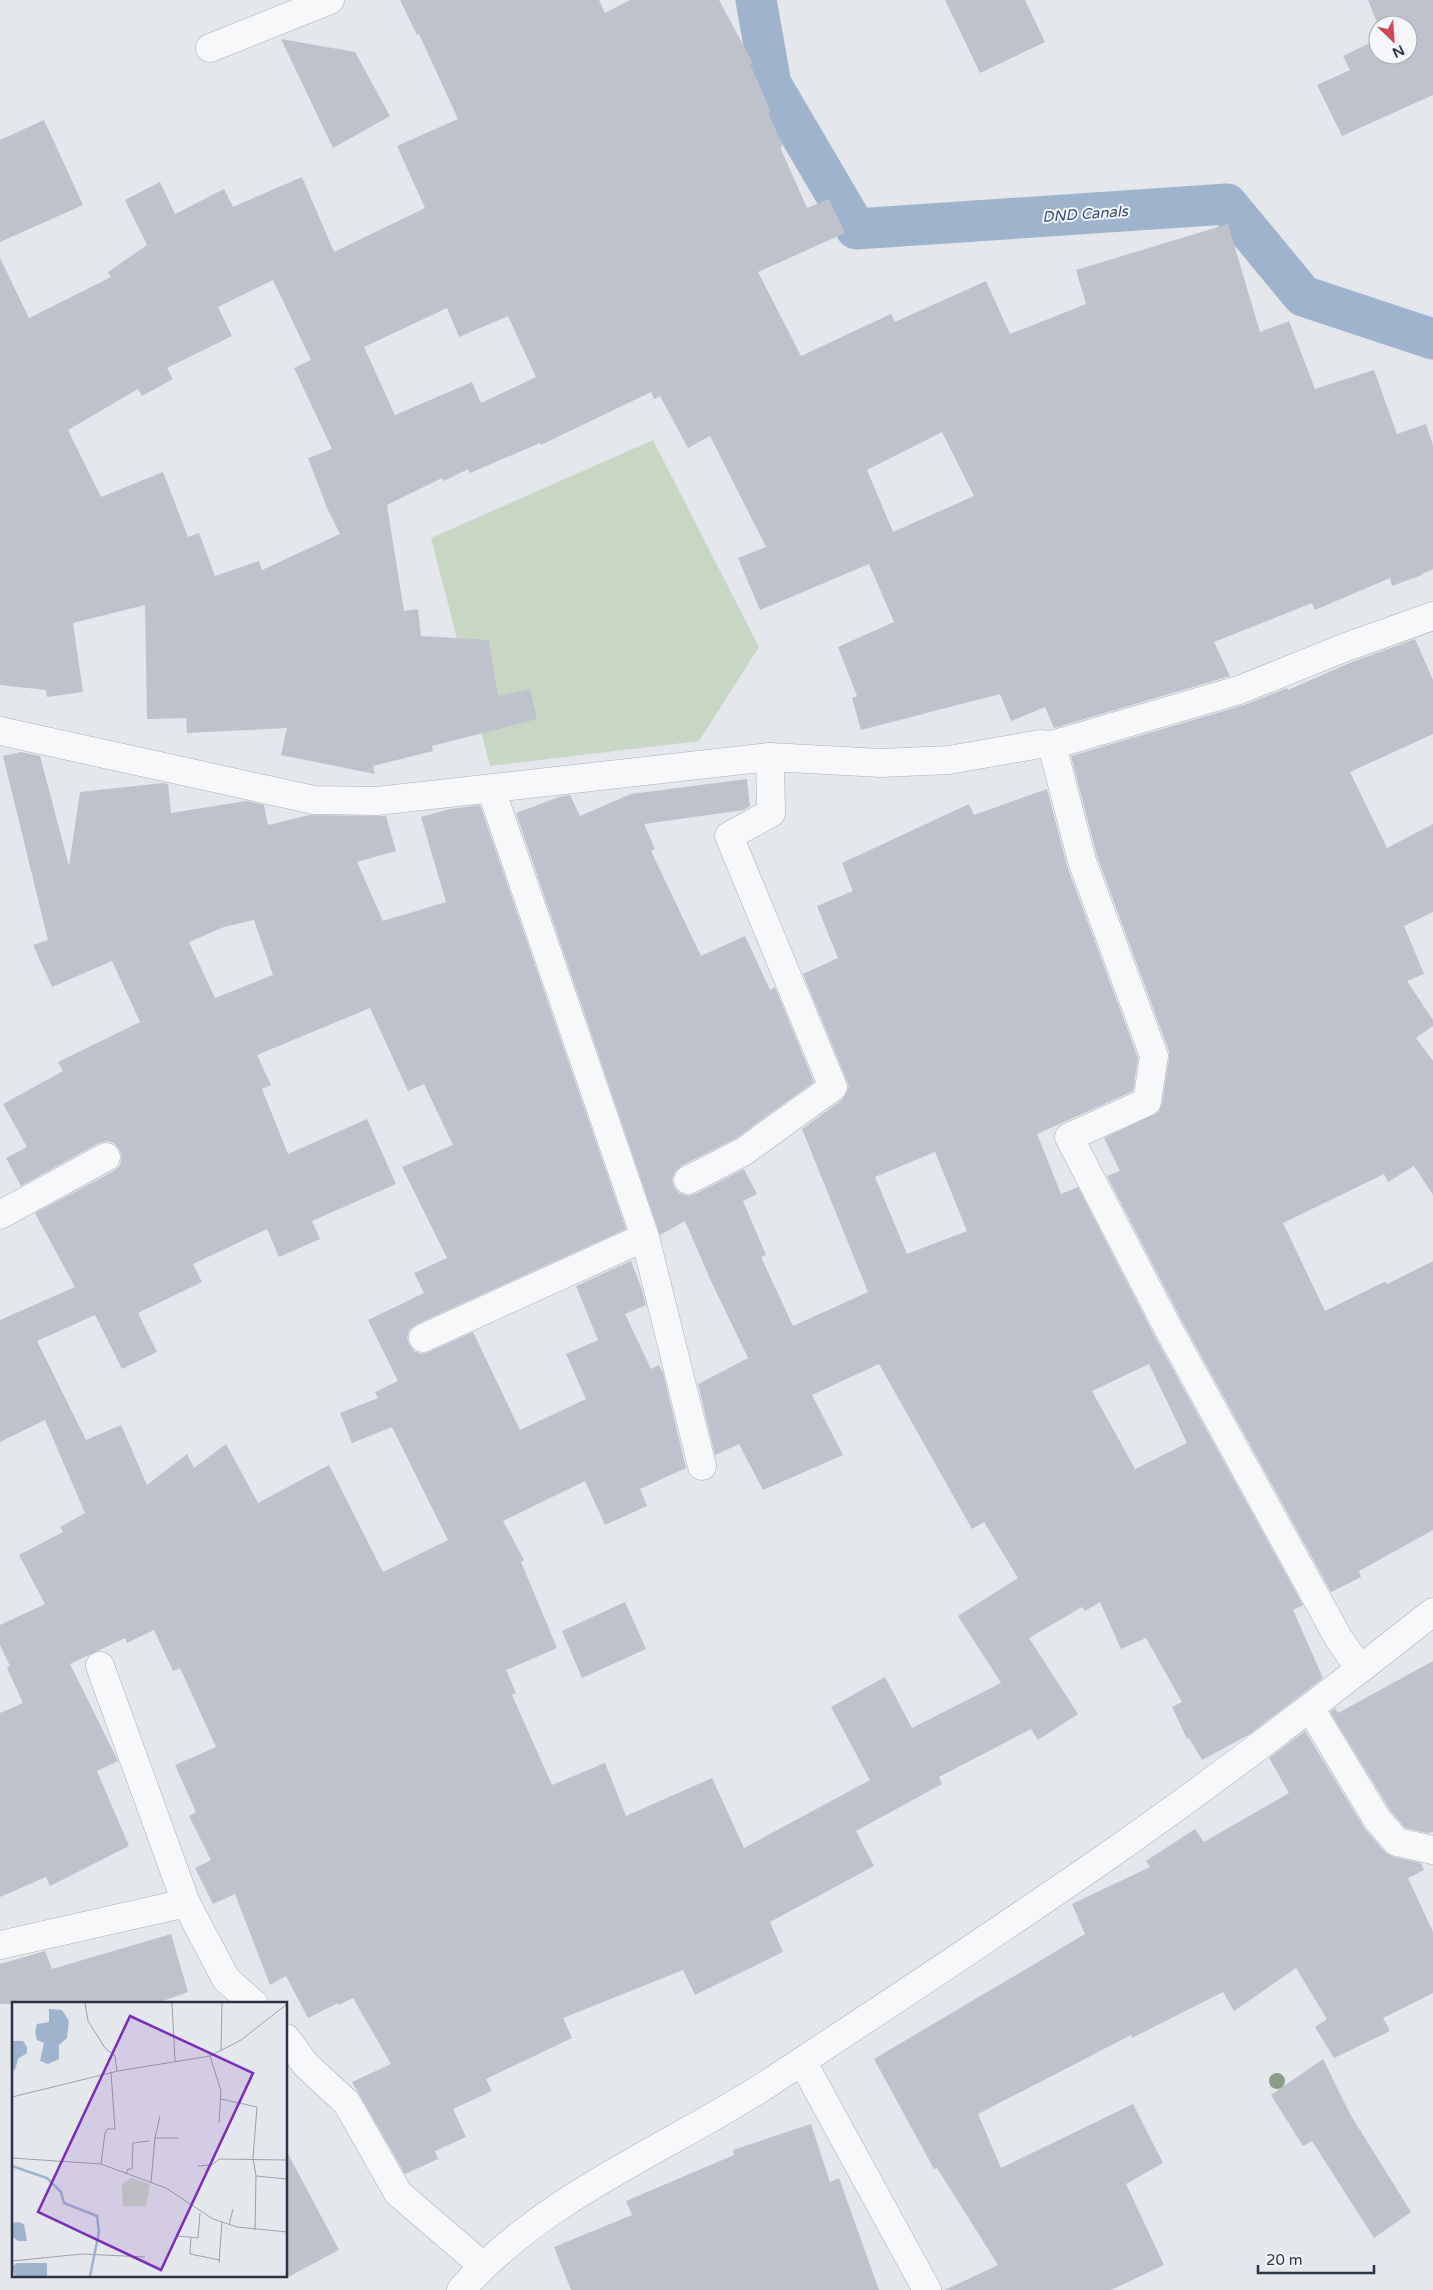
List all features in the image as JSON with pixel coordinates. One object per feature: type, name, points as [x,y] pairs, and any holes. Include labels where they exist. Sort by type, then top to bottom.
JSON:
[{"type":"street","points":[[210,48],[330,0]]},
{"type":"street","points":[[0,732],[314,800],[377,800],[770,757],[881,763],[948,760],[1040,744],[1052,744],[1239,690],[1346,647],[1433,616]]},
{"type":"street","points":[[1052,744],[1082,861],[1154,1056],[1147,1102],[1069,1137],[1173,1337],[1339,1639],[1360,1669]]},
{"type":"street","points":[[688,1180],[743,1152],[833,1087],[729,836],[772,813],[770,757]]},
{"type":"street","points":[[491,789],[645,1237],[702,1466]]},
{"type":"street","points":[[0,1215],[106,1157]]},
{"type":"street","points":[[423,1338],[645,1237]]},
{"type":"street","points":[[462,2290],[483,2266],[555,2208],[747,2097],[1100,1862],[1310,1708],[1433,1612]]},
{"type":"street","points":[[100,1666],[186,1903],[226,1979],[252,2002]]},
{"type":"street","points":[[1310,1708],[1377,1819],[1398,1842],[1433,1850]]},
{"type":"street","points":[[0,1945],[186,1903]]},
{"type":"street","points":[[288,2041],[306,2065],[347,2103],[398,2192],[483,2266]]},
{"type":"street","points":[[802,2061],[927,2290]]},
{"type":"green space","points":[[653,440],[759,647],[699,741],[490,766],[431,538]]},
{"type":"building","points":[[400,0],[599,0],[605,13],[630,0],[719,0],[753,63],[750,64],[771,112],[768,113],[783,146],[780,147],[807,208],[829,199],[845,233],[758,272],[801,356],[891,314],[895,322],[986,281],[1010,334],[1086,304],[1076,270],[1228,224],[1260,332],[1289,321],[1315,389],[1374,370],[1397,434],[1426,424],[1433,445],[1433,569],[1392,586],[1390,578],[1315,610],[1312,603],[1214,642],[1230,676],[1054,728],[1045,707],[1011,721],[1000,694],[861,730],[852,698],[857,696],[838,647],[894,622],[869,564],[760,610],[738,558],[766,547],[710,436],[688,448],[660,396],[654,399],[651,392],[541,445],[540,443],[470,473],[468,469],[444,481],[442,478],[387,505],[404,611],[418,609],[421,636],[489,640],[498,696],[530,689],[537,719],[432,746],[433,751],[373,766],[375,774],[281,755],[287,728],[187,733],[186,718],[147,719],[145,605],[73,623],[83,692],[47,697],[46,690],[0,685],[0,258],[29,318],[111,277],[108,272],[147,245],[125,200],[160,182],[175,214],[224,189],[233,207],[302,177],[334,252],[425,208],[397,146],[458,119],[419,34],[417,35]],"holes":[[[273,280],[311,360],[294,368],[332,449],[308,458],[327,508],[340,534],[262,570],[259,561],[215,576],[199,533],[188,537],[163,472],[101,497],[68,430],[138,389],[142,396],[173,379],[167,368],[232,336],[218,307]],[[447,308],[459,337],[508,316],[536,377],[481,403],[472,382],[395,415],[364,347]],[[942,432],[974,496],[893,532],[867,470]]]},
{"type":"building","points":[[945,0],[1025,0],[1045,42],[980,73]]},
{"type":"building","points":[[1368,0],[1433,0],[1433,95],[1342,136],[1317,85],[1350,70],[1343,56],[1368,44],[1368,65],[1418,65],[1418,15],[1374,15]]},
{"type":"building","points":[[281,39],[355,52],[390,116],[333,148]]},
{"type":"building","points":[[44,120],[83,205],[0,242],[0,140]]},
{"type":"building","points":[[1415,639],[1433,680],[1433,734],[1350,772],[1387,848],[1433,824],[1433,912],[1404,926],[1424,974],[1407,981],[1433,1020],[1433,1026],[1416,1038],[1433,1061],[1433,1195],[1414,1166],[1388,1182],[1384,1174],[1283,1223],[1325,1311],[1386,1281],[1387,1284],[1433,1261],[1433,1530],[1359,1571],[1361,1577],[1331,1592],[1182,1321],[1107,1176],[1120,1171],[1104,1138],[1159,1112],[1162,1104],[1169,1051],[1097,856],[1071,756],[1244,705],[1287,688],[1288,690],[1352,662]]},
{"type":"building","points":[[21,752],[40,756],[69,866],[80,792],[163,783],[168,784],[171,813],[246,801],[264,805],[268,825],[310,815],[386,816],[396,851],[357,862],[383,921],[446,902],[421,817],[450,809],[480,805],[626,1229],[417,1324],[410,1329],[407,1337],[414,1351],[422,1354],[473,1332],[520,1430],[586,1399],[566,1354],[598,1340],[576,1286],[631,1261],[646,1305],[625,1314],[651,1369],[659,1365],[663,1373],[686,1468],[640,1489],[647,1506],[605,1525],[585,1481],[503,1521],[524,1560],[521,1562],[557,1648],[506,1670],[516,1693],[512,1695],[552,1785],[605,1763],[626,1816],[712,1778],[744,1848],[870,1780],[831,1707],[885,1677],[912,1728],[1001,1683],[958,1616],[1018,1578],[984,1522],[972,1529],[879,1364],[812,1395],[843,1455],[763,1490],[739,1444],[715,1455],[698,1384],[748,1358],[710,1279],[685,1221],[660,1235],[516,813],[562,796],[570,795],[580,816],[631,794],[747,779],[750,806],[744,810],[644,824],[655,849],[651,851],[701,956],[745,936],[770,990],[775,987],[814,1082],[735,1139],[681,1166],[675,1172],[672,1180],[674,1187],[679,1193],[688,1196],[744,1169],[757,1194],[743,1201],[766,1255],[761,1257],[793,1326],[868,1292],[802,1129],[842,1100],[849,1088],[803,974],[838,958],[817,906],[853,891],[842,863],[969,804],[974,815],[1047,789],[1067,866],[1138,1058],[1133,1091],[1037,1134],[1061,1194],[1078,1187],[1154,1335],[1303,1605],[1293,1610],[1323,1678],[1250,1734],[1202,1760],[1189,1738],[1187,1739],[1172,1707],[1182,1702],[1146,1638],[1121,1649],[1100,1602],[1085,1611],[1082,1607],[1029,1638],[1078,1714],[1038,1740],[1031,1729],[939,1777],[942,1784],[856,1831],[874,1866],[770,1922],[783,1952],[695,1995],[683,1970],[563,2018],[572,2038],[486,2079],[492,2091],[453,2109],[466,2137],[435,2151],[438,2159],[405,2174],[352,2082],[391,2064],[353,1998],[339,2005],[338,2003],[308,2018],[286,1976],[270,1985],[235,1894],[213,1904],[195,1868],[211,1860],[189,1816],[196,1812],[175,1765],[216,1747],[180,1668],[173,1671],[154,1630],[127,1643],[125,1638],[70,1664],[118,1761],[97,1771],[129,1846],[50,1886],[46,1877],[0,1897],[0,1713],[23,1703],[7,1668],[10,1666],[0,1645],[0,1625],[45,1604],[19,1555],[63,1532],[60,1527],[85,1513],[45,1420],[0,1442],[0,1320],[75,1287],[35,1213],[114,1171],[120,1165],[122,1157],[114,1143],[107,1141],[99,1143],[21,1186],[6,1158],[27,1147],[3,1104],[63,1071],[58,1062],[140,1022],[112,961],[52,987],[33,945],[48,940],[3,756]],"holes":[[[254,920],[273,975],[215,998],[189,942],[224,927]],[[370,1008],[408,1091],[424,1084],[453,1145],[402,1167],[447,1258],[414,1273],[424,1293],[368,1320],[398,1381],[375,1392],[378,1398],[340,1413],[352,1443],[392,1427],[448,1540],[383,1572],[329,1465],[258,1503],[226,1444],[194,1468],[187,1454],[147,1485],[121,1425],[86,1440],[37,1341],[95,1315],[122,1369],[157,1352],[138,1313],[202,1282],[193,1264],[267,1229],[279,1257],[320,1239],[312,1221],[396,1184],[367,1119],[288,1154],[262,1089],[271,1085],[257,1055]],[[935,1152],[967,1231],[907,1254],[875,1177]],[[1149,1364],[1187,1443],[1135,1469],[1092,1391]]]},
{"type":"building","points":[[625,1602],[646,1649],[582,1678],[562,1631]]},
{"type":"building","points":[[1433,1661],[1433,1832],[1427,1833],[1405,1828],[1390,1810],[1330,1712],[1335,1708],[1338,1713]]},
{"type":"building","points":[[1305,1731],[1365,1829],[1386,1853],[1394,1857],[1421,1863],[1424,1870],[1408,1878],[1433,1932],[1433,1993],[1383,2018],[1390,2031],[1334,2058],[1315,2027],[1327,2019],[1296,1968],[1234,2011],[1223,1992],[1132,2038],[1131,2035],[978,2114],[1001,2168],[1133,2104],[1163,2163],[1126,2184],[1164,2265],[1111,2290],[945,2290],[998,2265],[937,2168],[934,2169],[874,2059],[1085,1934],[1072,1904],[1150,1867],[1146,1861],[1195,1829],[1204,1842],[1289,1793],[1269,1758]]},
{"type":"building","points":[[171,1934],[188,1992],[160,2002],[12,2002],[12,2004],[0,2004],[0,1964],[45,1951],[52,1969]]},
{"type":"building","points":[[1323,2059],[1350,2114],[1411,2212],[1374,2238],[1312,2141],[1303,2146],[1271,2095]]},
{"type":"building","points":[[811,2124],[830,2182],[839,2178],[879,2290],[571,2290],[554,2247],[632,2215],[626,2201],[734,2155],[733,2150]]},
{"type":"building","points":[[288,2154],[339,2250],[288,2277]]},
{"type":"waterway","name":"DND Canals","points":[[756,0],[771,84],[856,229],[1227,204],[1303,296],[1433,339]]}]
